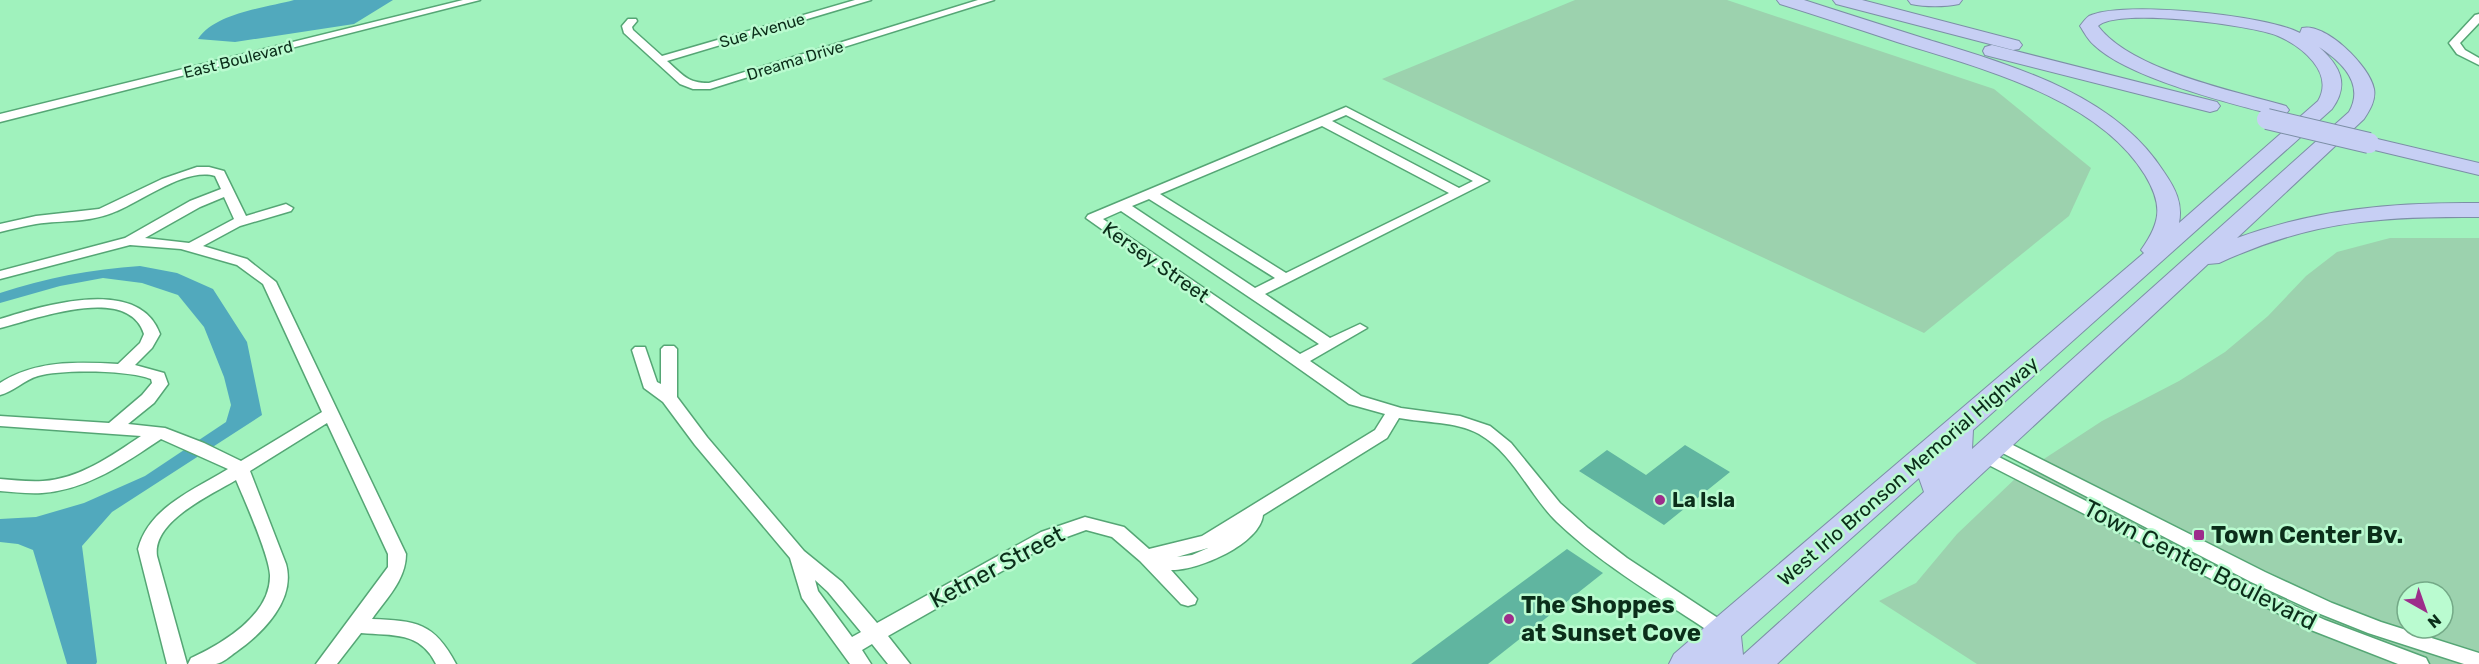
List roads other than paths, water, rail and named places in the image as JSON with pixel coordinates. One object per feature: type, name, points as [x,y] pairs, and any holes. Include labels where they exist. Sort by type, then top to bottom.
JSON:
[{"type":"highway","points":[[1786,0],[2007,72],[2076,104],[2118,132],[2152,168],[2165,191],[2169,213],[2165,233],[2130,278]]},
{"type":"highway","points":[[1804,0],[2025,60],[2374,138],[2479,169]]},
{"type":"highway","points":[[1842,0],[2273,115]]},
{"type":"highway","points":[[1917,0],[1953,0]]},
{"type":"highway","name":"West Irlo Bronson Memorial Highway","points":[[1755,664],[2357,115],[2365,96],[2363,84],[2353,67],[2336,49],[2318,37],[2270,16],[2208,0]]},
{"type":"highway","points":[[2130,278],[2325,105],[2332,94],[2333,81],[2325,65],[2305,45],[2274,27],[2241,16],[2192,5],[2153,2],[2115,4],[2091,15],[2089,26],[2097,39],[2127,59],[2273,115]]},
{"type":"highway","points":[[2374,138],[2479,155]]},
{"type":"highway","points":[[2184,272],[2251,238],[2300,224],[2351,214],[2387,211],[2479,210]]},
{"type":"highway","name":"West Irlo Bronson Memorial Highway","points":[[1686,664],[2130,278]]},
{"type":"highway","points":[[1991,449],[1976,449],[1974,440],[1977,431],[2006,404],[2005,396],[2000,391]]},
{"type":"highway","points":[[1943,494],[1935,485],[1933,475],[1960,446],[1961,436],[1958,426]]},
{"type":"highway","points":[[1723,631],[1727,647],[1725,664]]},
{"type":"street","name":"East Boulevard","points":[[0,118],[475,0]]},
{"type":"street","name":"Sue Avenue","points":[[659,60],[866,0]]},
{"type":"street","name":"Dreama Drive","points":[[632,21],[627,26],[628,31],[688,85],[710,86],[989,0]]},
{"type":"street","points":[[2479,17],[2454,43],[2461,52],[2479,62]]},
{"type":"street","name":"Kersey Street","points":[[1254,294],[1483,181],[1346,111],[1093,218],[1356,400],[1417,416],[1446,418],[1484,430],[1506,447],[1562,516],[1595,544],[1723,631]]},
{"type":"street","points":[[1322,121],[1459,193]]},
{"type":"street","points":[[0,228],[28,221],[99,214],[173,179],[204,171],[215,171],[220,174],[243,221]]},
{"type":"street","points":[[0,275],[130,241],[195,204],[228,191]]},
{"type":"street","points":[[1150,194],[1285,278]]},
{"type":"street","points":[[1123,206],[1329,344]]},
{"type":"street","points":[[192,247],[221,230],[286,208]]},
{"type":"street","points":[[130,241],[192,247],[242,262],[269,282],[397,554],[398,560],[389,582],[326,664]]},
{"type":"street","points":[[0,324],[52,308],[84,303],[102,304],[131,312],[148,322],[152,334],[147,345],[121,370]]},
{"type":"street","points":[[1299,361],[1360,328]]},
{"type":"street","points":[[669,348],[666,362],[670,379],[669,398]]},
{"type":"street","points":[[640,350],[650,384],[669,398],[701,441],[798,556],[834,587],[900,664]]},
{"type":"street","points":[[0,390],[28,375],[54,368],[121,370],[158,376],[160,384],[148,399],[114,428]]},
{"type":"street","name":"Ketner Street","points":[[1146,556],[1160,563],[1173,565],[1189,563],[1234,541],[1261,509],[1381,434],[1395,411]]},
{"type":"street","points":[[177,664],[148,556],[148,542],[159,524],[174,510],[331,414]]},
{"type":"street","points":[[0,421],[159,432],[240,468],[276,565],[278,582],[266,609],[249,630],[225,651],[198,664]]},
{"type":"street","points":[[0,485],[37,488],[70,482],[102,468],[159,432]]},
{"type":"street","name":"Town Center Boulevard","points":[[1991,449],[2252,584],[2318,626],[2419,664]]},
{"type":"street","name":"Ketner Street","points":[[849,648],[1047,537],[1085,523],[1118,532],[1146,556],[1188,599]]},
{"type":"street","points":[[798,556],[808,592],[861,664]]},
{"type":"street","name":"Town Center Boulevard","points":[[2252,584],[2349,619],[2479,661]]},
{"type":"street","points":[[356,625],[401,629],[422,635],[437,647],[446,664]]},
{"type":"water","points":[[294,0],[393,0],[354,24],[235,42],[198,39],[206,30],[228,17]]},
{"type":"water","points":[[140,266],[177,273],[213,289],[247,342],[262,415],[112,512],[82,546],[97,662],[96,664],[67,664],[33,550],[18,544],[0,542],[0,519],[36,517],[84,503],[145,476],[226,422],[231,405],[224,377],[204,327],[178,295],[142,283],[103,278],[60,286],[0,303],[0,293],[69,275]]},
{"type":"place","name":"La Isla","points":[[1660,500]]},
{"type":"place","name":"Town Center Bv.","points":[[2199,535]]},
{"type":"place","name":"The Shoppes at Sunset Cove","points":[[1509,619]]}]
